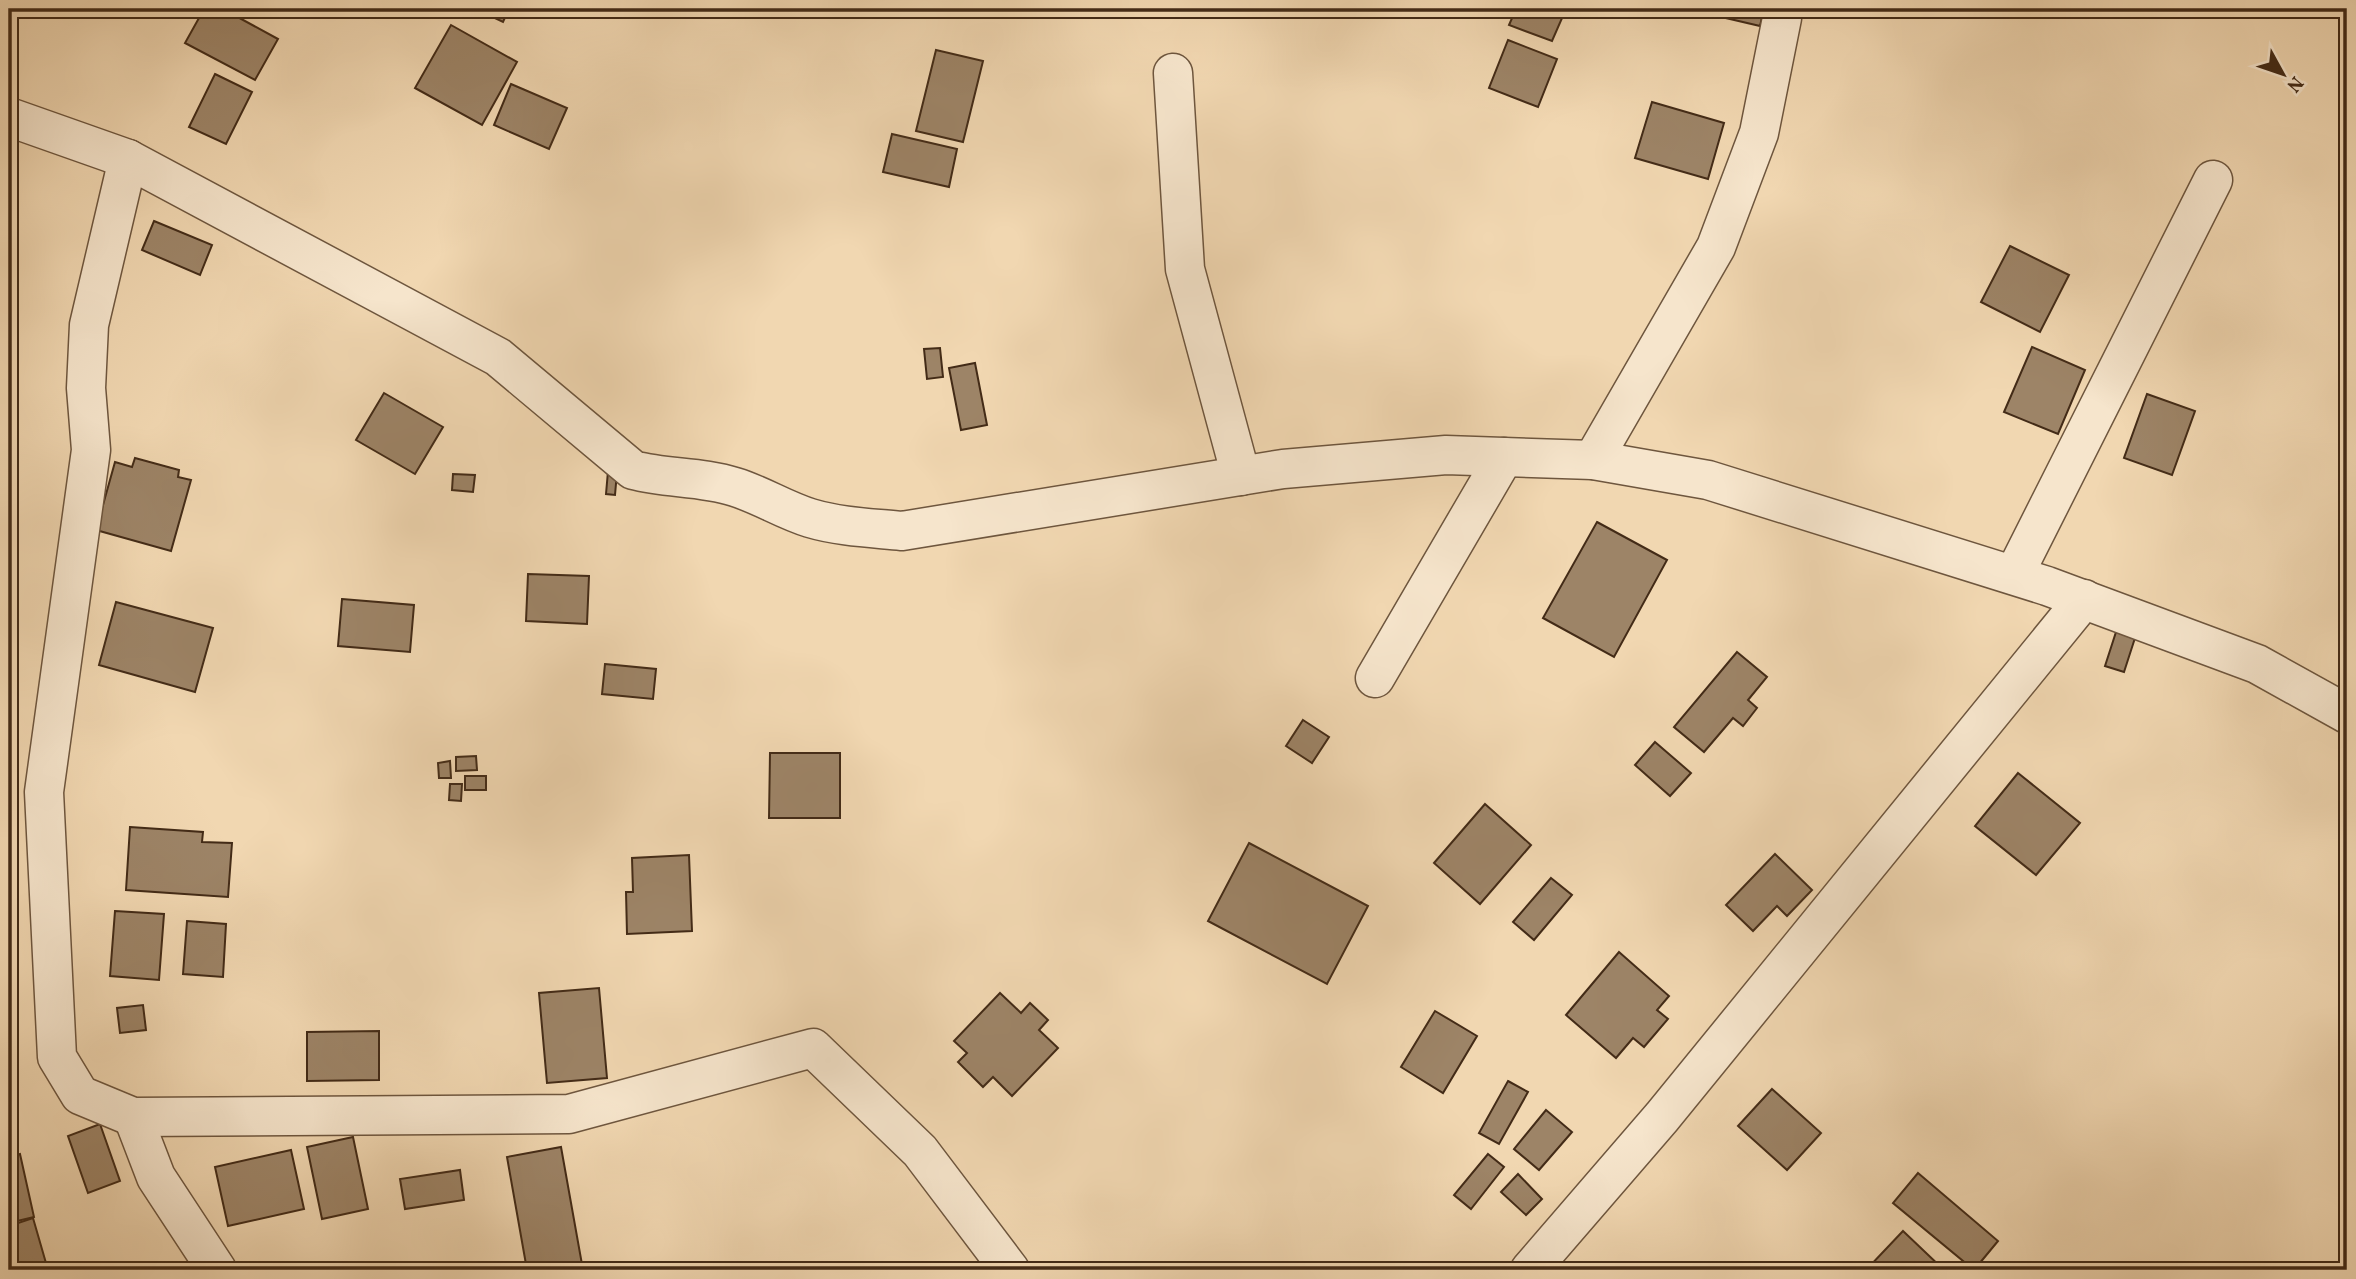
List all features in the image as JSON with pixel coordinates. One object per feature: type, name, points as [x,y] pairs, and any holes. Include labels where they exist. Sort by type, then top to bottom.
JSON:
[{"type":"street","points":[[1593,460],[1716,247],[1759,133],[1782,18],[1781,9]]},
{"type":"street","points":[[1172,73],[1185,269],[1241,475]]},
{"type":"street","points":[[9,117],[128,159],[498,357],[633,470],[657,476],[692,477],[736,487],[810,518],[857,527],[902,531],[1241,475],[1446,455],[1593,460],[1708,480],[2014,575],[2257,664],[2347,714]]},
{"type":"street","points":[[128,159],[89,325],[86,388],[91,450],[44,792],[57,1057],[80,1095],[133,1117],[569,1114],[813,1048],[920,1151],[1010,1270]]},
{"type":"street","points":[[2014,575],[2213,180]]},
{"type":"street","points":[[1375,678],[1504,457]]},
{"type":"street","points":[[1530,1270],[1662,1117],[2084,599]]},
{"type":"street","points":[[133,1117],[156,1177],[217,1270]]},
{"type":"building","points":[[204,9],[223,9],[278,39],[255,80],[185,43]]},
{"type":"building","points":[[476,9],[509,9],[503,22]]},
{"type":"building","points":[[1516,9],[1566,9],[1552,41],[1509,25]]},
{"type":"building","points":[[1627,9],[1672,9],[1671,14]]},
{"type":"building","points":[[1687,9],[1764,9],[1760,26]]},
{"type":"building","points":[[451,25],[517,62],[482,125],[415,88]]},
{"type":"building","points":[[1508,40],[1557,59],[1538,107],[1489,88]]},
{"type":"building","points":[[936,50],[983,61],[963,142],[916,131]]},
{"type":"building","points":[[215,74],[252,92],[226,144],[189,127]]},
{"type":"building","points":[[511,84],[567,108],[549,149],[494,125]]},
{"type":"building","points":[[1652,102],[1724,123],[1708,179],[1635,158]]},
{"type":"building","points":[[892,134],[957,149],[949,187],[883,172]]},
{"type":"building","points":[[154,221],[212,245],[200,275],[142,250]]},
{"type":"building","points":[[2010,246],[2069,275],[2040,332],[1981,302]]},
{"type":"building","points":[[2032,347],[2085,370],[2058,434],[2004,412]]},
{"type":"building","points":[[940,348],[943,377],[927,379],[924,349]]},
{"type":"building","points":[[975,363],[987,425],[961,430],[949,368]]},
{"type":"building","points":[[384,393],[443,427],[415,474],[356,440]]},
{"type":"building","points":[[2147,394],[2195,411],[2172,475],[2124,458]]},
{"type":"building","points":[[135,458],[179,470],[178,477],[191,480],[171,551],[96,530],[115,462],[132,467]]},
{"type":"building","points":[[608,471],[617,472],[615,495],[606,494]]},
{"type":"building","points":[[453,474],[475,475],[473,492],[452,490]]},
{"type":"building","points":[[1597,522],[1667,560],[1614,657],[1543,618]]},
{"type":"building","points":[[528,574],[589,576],[587,624],[526,621]]},
{"type":"building","points":[[342,599],[414,605],[410,652],[338,646]]},
{"type":"building","points":[[116,602],[213,628],[195,692],[99,665]]},
{"type":"building","points":[[2116,632],[2135,638],[2124,672],[2105,666]]},
{"type":"building","points":[[1737,652],[1767,677],[1748,700],[1757,708],[1743,726],[1733,718],[1704,752],[1674,727]]},
{"type":"building","points":[[605,664],[656,669],[653,699],[602,694]]},
{"type":"building","points":[[1303,720],[1329,737],[1312,763],[1286,746]]},
{"type":"building","points":[[1655,742],[1691,773],[1670,796],[1635,765]]},
{"type":"building","points":[[770,753],[840,753],[840,818],[769,818]]},
{"type":"building","points":[[476,756],[477,770],[456,771],[456,757]]},
{"type":"building","points":[[450,761],[451,778],[439,778],[438,763]]},
{"type":"building","points":[[2018,773],[2080,823],[2036,875],[1975,826]]},
{"type":"building","points":[[465,776],[486,776],[486,790],[465,790]]},
{"type":"building","points":[[450,784],[462,784],[461,801],[449,800]]},
{"type":"building","points":[[1485,804],[1531,845],[1480,904],[1434,863]]},
{"type":"building","points":[[130,827],[203,832],[202,842],[232,843],[228,897],[126,890]]},
{"type":"building","points":[[1249,843],[1368,906],[1327,984],[1208,921]]},
{"type":"building","points":[[1775,854],[1812,890],[1787,916],[1777,906],[1753,931],[1726,905]]},
{"type":"building","points":[[689,855],[692,931],[627,934],[626,892],[633,892],[632,858]]},
{"type":"building","points":[[1551,878],[1572,895],[1534,940],[1513,922]]},
{"type":"building","points":[[115,911],[164,914],[159,980],[110,976]]},
{"type":"building","points":[[187,921],[226,924],[223,977],[183,974]]},
{"type":"building","points":[[1619,952],[1669,996],[1657,1010],[1668,1019],[1644,1047],[1633,1038],[1616,1058],[1566,1015]]},
{"type":"building","points":[[599,988],[607,1078],[547,1083],[539,993]]},
{"type":"building","points":[[1000,993],[1021,1013],[1030,1003],[1048,1020],[1039,1030],[1058,1048],[1012,1096],[993,1077],[983,1087],[958,1062],[967,1053],[954,1041]]},
{"type":"building","points":[[143,1005],[146,1030],[120,1033],[117,1008]]},
{"type":"building","points":[[1435,1011],[1477,1036],[1443,1093],[1401,1067]]},
{"type":"building","points":[[379,1031],[379,1080],[307,1081],[307,1032]]},
{"type":"building","points":[[1508,1081],[1528,1092],[1499,1144],[1479,1133]]},
{"type":"building","points":[[1772,1089],[1821,1133],[1787,1170],[1738,1126]]},
{"type":"building","points":[[1546,1110],[1572,1132],[1539,1170],[1514,1149]]},
{"type":"building","points":[[100,1124],[120,1181],[88,1193],[68,1136]]},
{"type":"building","points":[[353,1137],[368,1209],[322,1219],[307,1147]]},
{"type":"building","points":[[561,1147],[583,1270],[527,1270],[507,1157]]},
{"type":"building","points":[[291,1150],[304,1209],[228,1226],[215,1167]]},
{"type":"building","points":[[20,1154],[34,1217],[9,1223],[9,1157]]},
{"type":"building","points":[[1488,1154],[1504,1167],[1471,1209],[1454,1195]]},
{"type":"building","points":[[460,1170],[464,1200],[405,1209],[400,1179]]},
{"type":"building","points":[[1918,1173],[1998,1241],[1974,1270],[1893,1203]]},
{"type":"building","points":[[1518,1174],[1542,1199],[1526,1215],[1501,1192]]},
{"type":"building","points":[[33,1218],[48,1270],[9,1270],[9,1226]]},
{"type":"building","points":[[1903,1231],[1944,1270],[1866,1270]]}]
